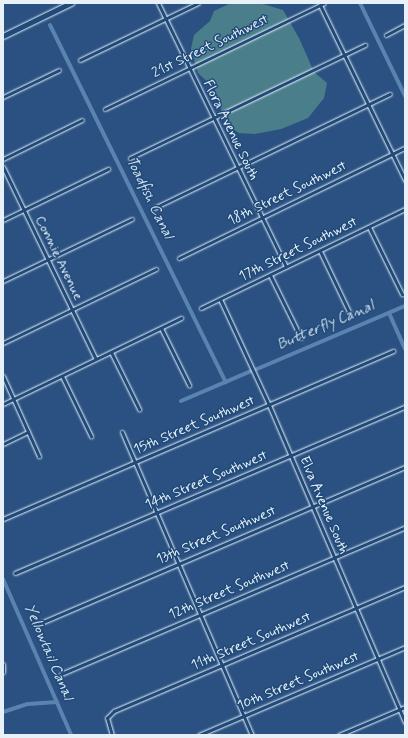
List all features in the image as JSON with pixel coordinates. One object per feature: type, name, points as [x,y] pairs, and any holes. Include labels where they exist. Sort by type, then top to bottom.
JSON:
[{"type":"street","points":[[3,36],[71,3]]},
{"type":"street","name":"Flora Avenue South","points":[[158,3],[286,268]]},
{"type":"street","points":[[80,60],[198,3]]},
{"type":"street","name":"21st Street Southwest","points":[[105,109],[324,3]]},
{"type":"street","points":[[320,4],[405,180]]},
{"type":"street","points":[[386,35],[405,25]]},
{"type":"street","points":[[130,158],[365,45]]},
{"type":"street","points":[[3,97],[59,70]]},
{"type":"street","points":[[154,208],[390,94]]},
{"type":"street","points":[[3,158],[82,120]]},
{"type":"street","name":"18th Street Southwest","points":[[179,258],[405,148]]},
{"type":"street","name":"Connie Avenue","points":[[3,167],[96,359]]},
{"type":"street","points":[[3,220],[108,169]]},
{"type":"street","name":"17th Street Southwest","points":[[201,308],[405,209]]},
{"type":"street","points":[[3,281],[132,219]]},
{"type":"street","points":[[370,227],[402,294]]},
{"type":"street","points":[[320,251],[350,314]]},
{"type":"street","points":[[3,343],[156,269]]},
{"type":"street","points":[[270,275],[300,338]]},
{"type":"street","name":"Elva Avenue South","points":[[220,299],[291,455],[405,722]]},
{"type":"street","points":[[3,404],[181,318]]},
{"type":"street","points":[[161,328],[189,385]]},
{"type":"street","name":"15th Street Southwest","points":[[3,519],[393,351]]},
{"type":"street","points":[[111,352],[139,409]]},
{"type":"street","points":[[3,376],[12,400],[40,456]]},
{"type":"street","points":[[62,376],[91,436]]},
{"type":"street","name":"14th Street Southwest","points":[[15,573],[405,406]]},
{"type":"street","points":[[3,444],[28,432]]},
{"type":"street","points":[[122,432],[252,735]]},
{"type":"street","name":"13th Street Southwest","points":[[36,625],[405,467]]},
{"type":"street","name":"12th Street Southwest","points":[[61,674],[405,527]]},
{"type":"street","name":"11th Street Southwest","points":[[112,735],[107,718],[114,711],[405,587]]},
{"type":"street","name":"10th Street Southwest","points":[[199,735],[405,647]]},
{"type":"street","points":[[3,664],[3,671]]},
{"type":"street","points":[[338,735],[405,707]]},
{"type":"green space","points":[[231,3],[260,3],[283,10],[299,38],[314,72],[327,83],[324,98],[308,118],[281,129],[255,134],[239,133],[226,125],[214,88],[198,73],[191,49],[194,35],[210,21],[214,11]]},
{"type":"waterway","points":[[360,3],[405,96]]},
{"type":"waterway","name":"Toadfish Canal","points":[[50,25],[226,382]]},
{"type":"waterway","name":"Butterfly Canal","points":[[257,369],[405,306]]},
{"type":"waterway","points":[[389,313],[405,349]]},
{"type":"waterway","name":"Butterfly Canal","points":[[181,401],[251,371]]},
{"type":"waterway","name":"Yellowtail Canal","points":[[3,579],[71,735]]},
{"type":"waterway","points":[[3,712],[28,704],[57,702]]}]
